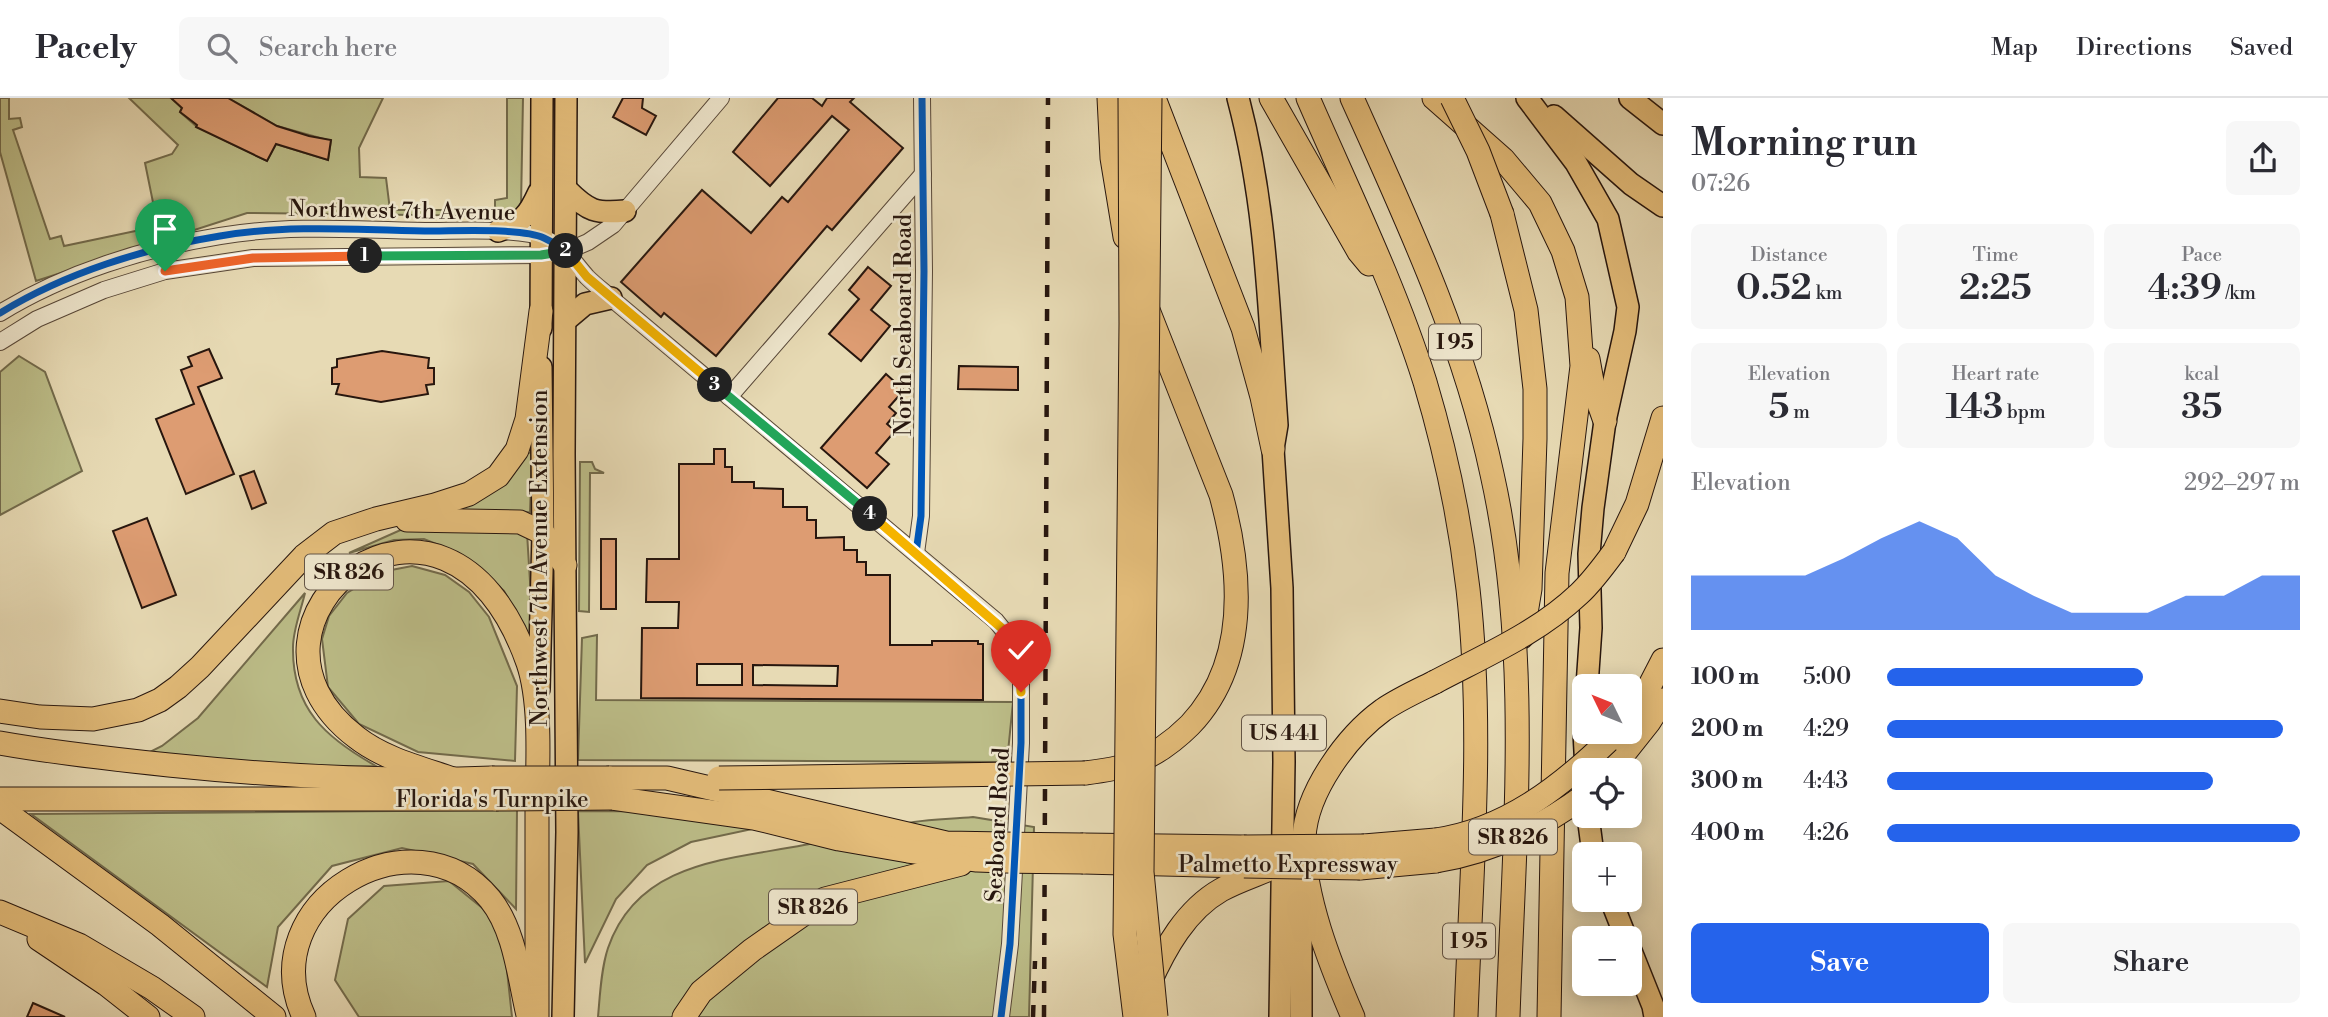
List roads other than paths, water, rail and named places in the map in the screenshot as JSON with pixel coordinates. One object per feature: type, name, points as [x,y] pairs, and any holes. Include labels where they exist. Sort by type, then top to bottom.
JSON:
[{"type":"highway","points":[[667,778],[1085,773],[1132,764],[1156,753],[1177,738],[1208,703],[1228,664],[1236,606],[1234,548],[1222,495],[1157,333],[1128,247],[1115,182],[1110,98]]},
{"type":"highway","points":[[1130,98],[1131,323],[1125,934],[1136,1017]]},
{"type":"highway","points":[[1152,98],[1243,328],[1256,371],[1273,449]]},
{"type":"highway","points":[[1152,98],[1142,872],[1156,1017]]},
{"type":"highway","points":[[1271,98],[1359,252],[1388,284]]},
{"type":"highway","name":"I 95","points":[[1308,98],[1417,358],[1436,422],[1457,515],[1468,586],[1477,729],[1466,1017]]},
{"type":"highway","name":"I 95","points":[[1352,98],[1433,282],[1468,381],[1497,498],[1509,577],[1517,662],[1516,807],[1508,1017]]},
{"type":"highway","points":[[1434,98],[1503,159],[1540,204],[1552,225],[1571,273],[1577,297],[1582,366],[1557,573],[1549,1017]]},
{"type":"highway","points":[[1452,98],[1488,175],[1502,214],[1514,253],[1526,310],[1535,400],[1530,589],[1517,662]]},
{"type":"highway","points":[[0,711],[40,718],[93,719],[138,710],[160,700],[200,667],[304,556],[334,533],[469,494],[498,476],[517,450],[527,419],[541,311]]},
{"type":"highway","points":[[1580,326],[1593,387],[1605,421]]},
{"type":"highway","points":[[1353,1017],[1325,945],[1314,907],[1304,840],[1310,808],[1334,761],[1347,744],[1381,711],[1498,649],[1560,610],[1594,579],[1614,552],[1637,504],[1663,418]]},
{"type":"highway","points":[[376,519],[520,522],[543,533],[565,565]]},
{"type":"highway","name":"SR 826","points":[[537,1017],[538,722],[529,667],[516,633],[499,603],[474,577],[445,558],[413,552],[382,555],[353,568],[331,589],[315,614],[309,643],[311,671],[320,697],[336,718],[357,738],[384,754],[453,779],[494,788],[611,788],[667,778],[946,843],[1004,852]]},
{"type":"highway","points":[[1642,698],[1663,660]]},
{"type":"highway","points":[[1620,758],[1663,700]]},
{"type":"highway","name":"Florida's Turnpike","points":[[0,743],[58,753],[250,773],[453,779]]},
{"type":"highway","name":"Palmetto Expressway","points":[[1436,851],[1505,820],[1551,791],[1603,744]]},
{"type":"highway","name":"Florida's Turnpike","points":[[0,799],[494,788]]},
{"type":"highway","name":"Florida's Turnpike","points":[[611,788],[839,839],[978,860]]},
{"type":"highway","name":"Palmetto Expressway","points":[[1244,865],[1436,851],[1487,850],[1539,825],[1572,804]]},
{"type":"highway","points":[[0,808],[160,925],[274,1017]]},
{"type":"highway","name":"SR 826","points":[[684,1017],[701,992],[752,950],[825,899],[1004,852]]},
{"type":"highway","name":"Palmetto Expressway","points":[[1004,852],[1083,854],[1272,868],[1362,857]]},
{"type":"highway","points":[[304,1017],[293,984],[294,956],[302,931],[317,906],[345,881],[377,867],[413,862],[442,866],[468,880],[490,899],[506,925],[528,1017]]},
{"type":"highway","points":[[1136,1017],[1161,956],[1177,932],[1194,911],[1222,889],[1244,865]]},
{"type":"highway","points":[[1,913],[106,984],[148,1017]]},
{"type":"highway","points":[[1,913],[79,945],[152,988],[193,1017]]},
{"type":"main road","name":"Northwest 7th Avenue Extension","points":[[538,722],[543,533],[542,98]]},
{"type":"main road","name":"Northwest 7th Avenue Extension","points":[[563,1017],[567,832],[566,98]]},
{"type":"main road","name":"US 441","points":[[1238,98],[1252,154],[1262,212],[1277,425],[1273,449],[1280,540],[1283,650],[1280,1017]]},
{"type":"main road","points":[[1528,98],[1543,106],[1637,189],[1663,206]]},
{"type":"main road","points":[[1528,98],[1576,163],[1608,219],[1628,307],[1605,421],[1593,508],[1589,554],[1591,628],[1588,674]]},
{"type":"main road","points":[[1630,98],[1663,124]]},
{"type":"main road","points":[[498,231],[523,220],[530,212],[541,187]]},
{"type":"main road","points":[[567,190],[579,202],[597,212],[625,211]]},
{"type":"main road","points":[[566,320],[585,304],[611,298]]},
{"type":"main road","points":[[1301,1017],[1300,892],[1304,840]]},
{"type":"main road","points":[[1642,978],[1655,1017]]},
{"type":"street","name":"Northwest 7th Avenue","points":[[0,313],[22,300],[116,262],[221,235],[306,229],[498,231],[541,246],[567,251],[589,242],[613,225],[721,98]]},
{"type":"street","name":"North Seaboard Road","points":[[916,553],[921,516],[922,98]]},
{"type":"street","points":[[729,397],[923,174]]},
{"type":"street","name":"Northwest 7th Avenue","points":[[0,342],[37,319],[104,290],[165,271],[253,258],[541,246]]},
{"type":"street","name":"Seaboard Road","points":[[567,251],[587,277],[996,621],[1013,642],[1021,669],[1021,743],[1010,944],[1001,1017]]},
{"type":"railway","points":[[1044,1017],[1048,98]]},
{"type":"railway","points":[[1033,1017],[1035,961]]}]
